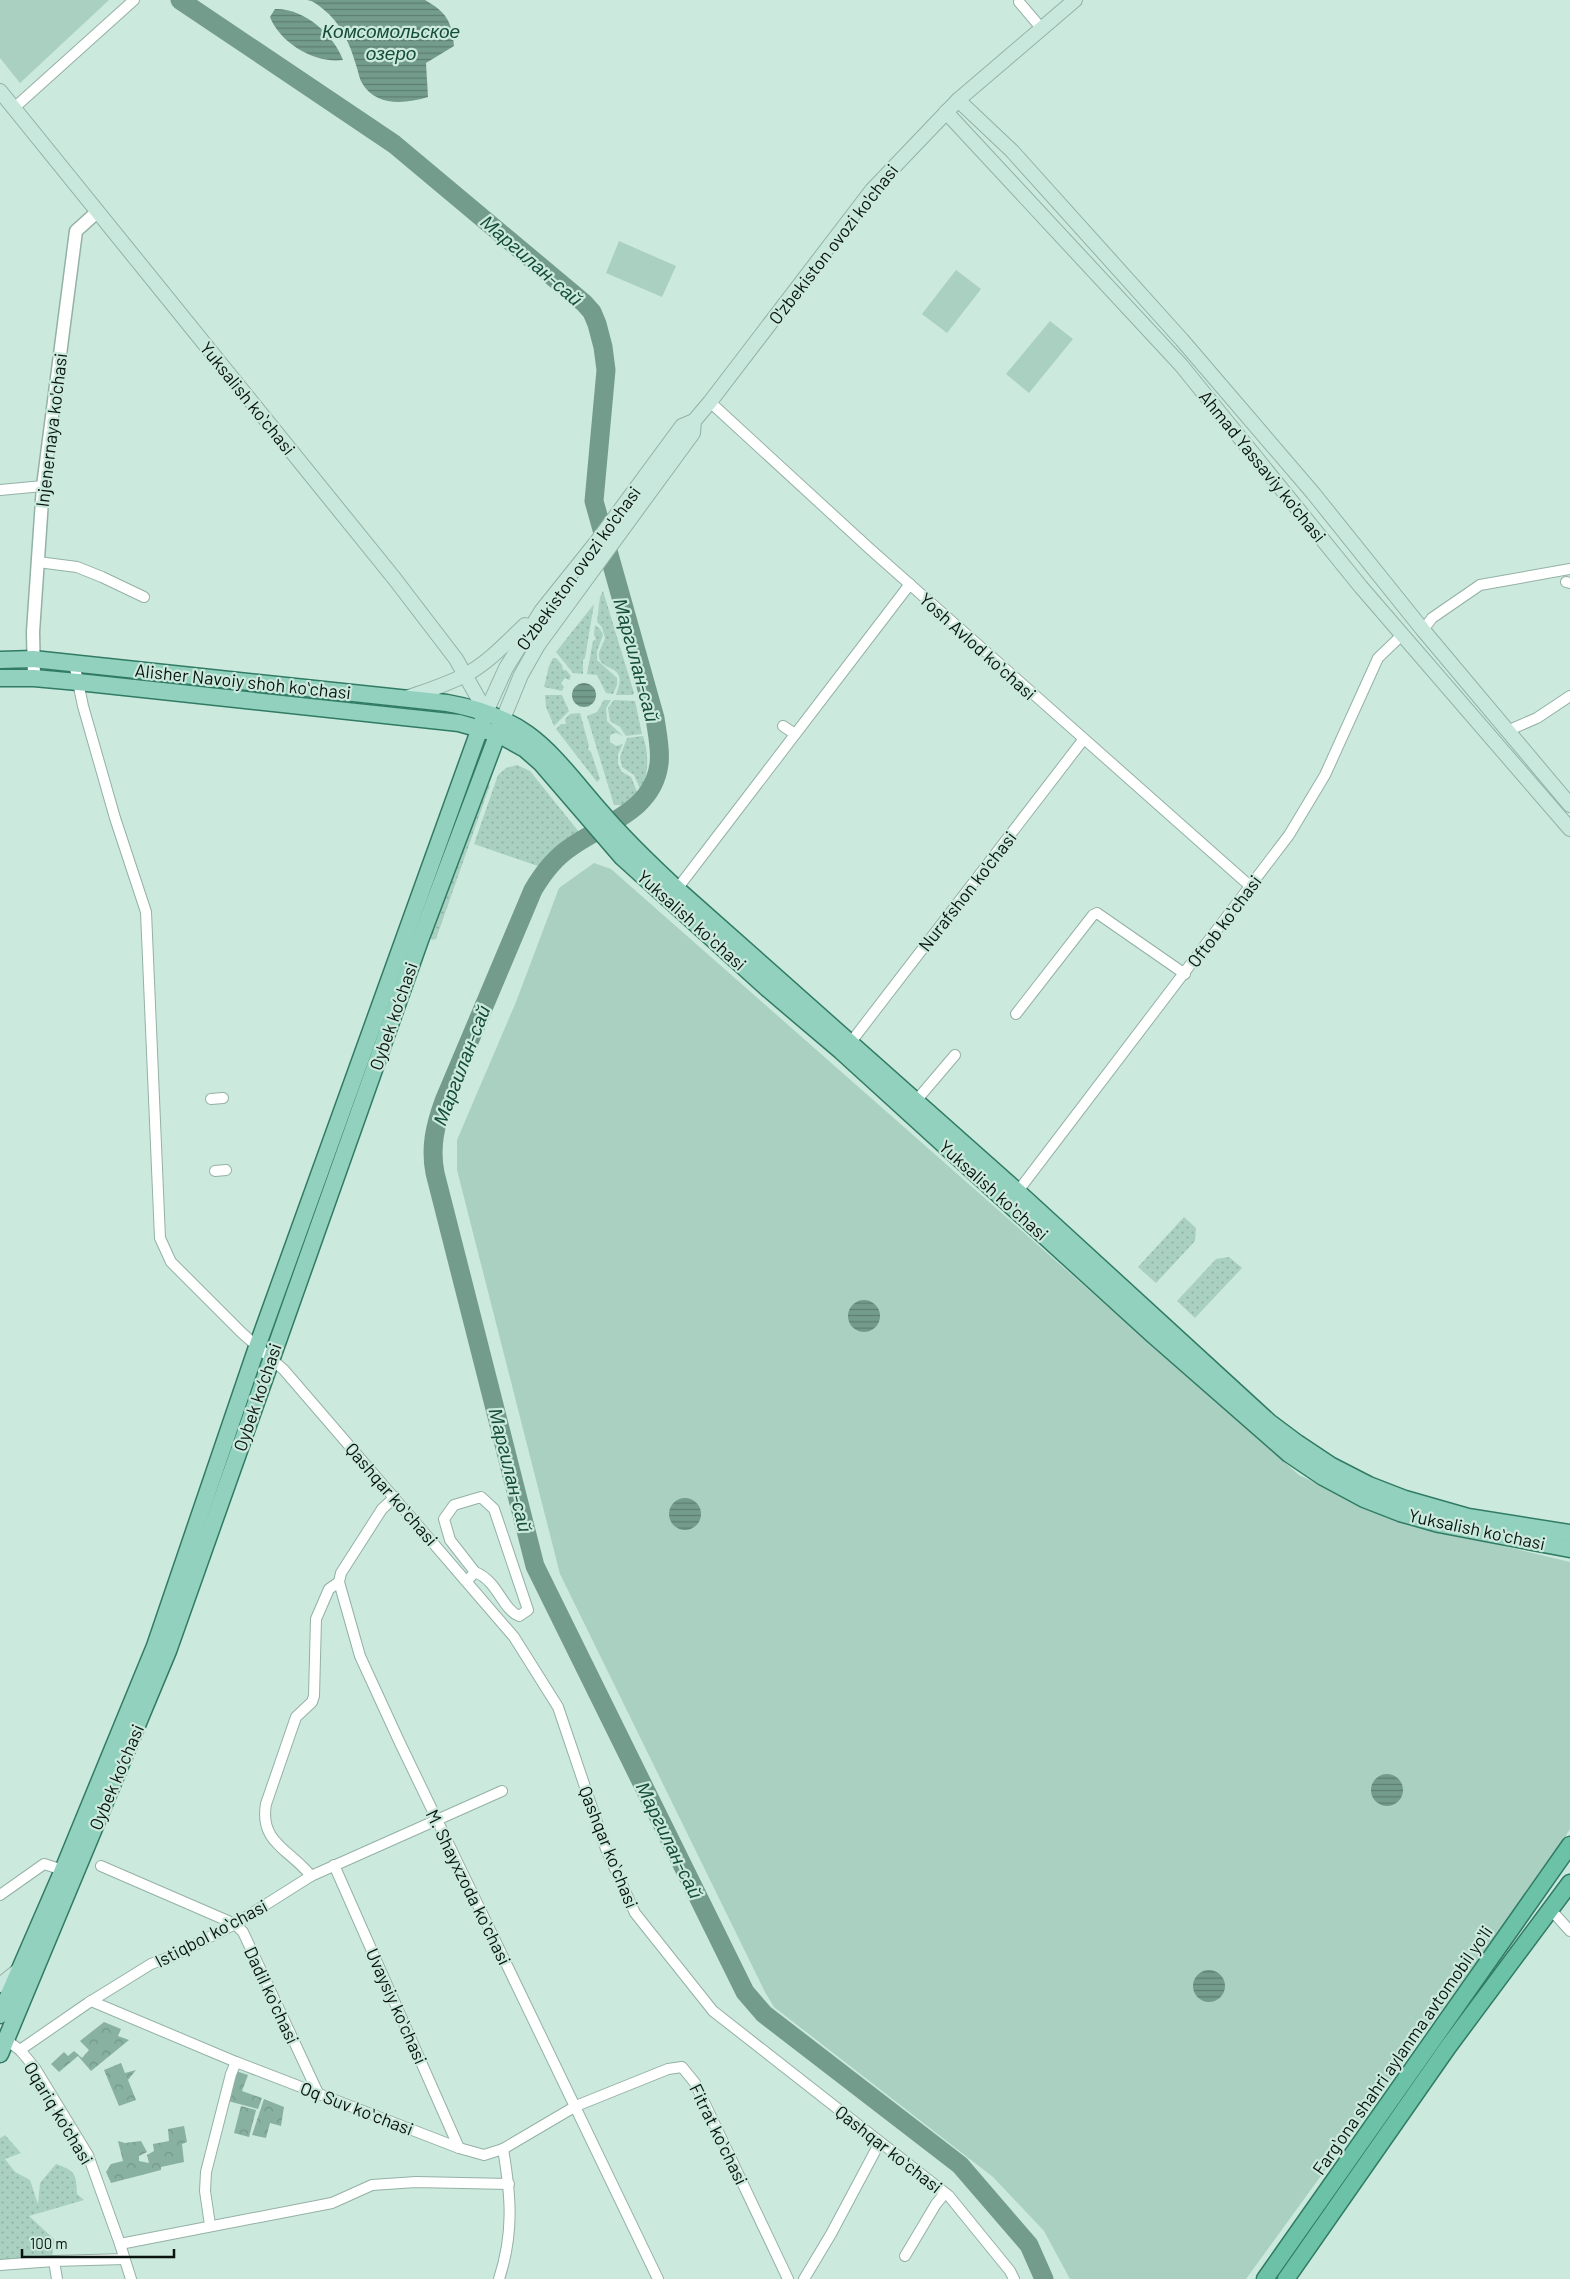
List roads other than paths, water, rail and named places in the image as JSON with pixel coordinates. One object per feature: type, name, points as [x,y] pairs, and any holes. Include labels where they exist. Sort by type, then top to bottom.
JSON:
[{"type":"highway","name":"Fargʻona shahri aylanma avtomobil yoʻli","points":[[1286,2279],[1570,1844]]},
{"type":"highway","name":"Fargʻona shahri aylanma avtomobil yoʻli","points":[[1265,2279],[1417,2077],[1551,1910],[1570,1883]]},
{"type":"main road","name":"O'zbekiston ovozi ko'chasi","points":[[480,728],[510,661],[542,610],[598,540],[682,426],[694,421],[710,402],[872,190],[958,100],[1075,0]]},
{"type":"main road","name":"Yuksalish koʻchasi","points":[[0,91],[388,572],[466,674],[486,712]]},
{"type":"main road","name":"Ahmad Yassaviy ko'chasi","points":[[958,100],[1012,152],[1151,305],[1313,493],[1507,732],[1570,805]]},
{"type":"main road","name":"Ahmad Yassaviy ko'chasi","points":[[946,112],[1181,365],[1361,587],[1570,829]]},
{"type":"main road","name":"O'zbekiston ovozi ko'chasi","points":[[501,726],[521,675],[538,645],[693,434],[694,421]]},
{"type":"main road","points":[[404,698],[441,686],[466,674],[490,657],[542,610]]},
{"type":"main road","name":"Alisher Navoiy shoh koʻchasi","points":[[0,660],[33,659],[446,703],[486,712],[501,726]]},
{"type":"main road","name":"Alisher Navoiy shoh koʻchasi","points":[[0,678],[34,678],[78,682],[459,723],[480,728]]},
{"type":"main road","name":"Yuksalish koʻchasi","points":[[480,728],[501,726],[541,763],[628,853],[1013,1197],[1269,1422],[1330,1465],[1369,1485],[1405,1499],[1468,1517],[1570,1533]]},
{"type":"main road","name":"Oybek ko‘chasi","points":[[2,2044],[168,1651],[420,940],[501,726]]},
{"type":"main road","name":"Oybek ko‘chasi","points":[[0,2015],[63,1870],[155,1646],[257,1347],[480,728]]},
{"type":"main road","name":"Yuksalish koʻchasi","points":[[628,853],[677,889],[850,1042],[1262,1432],[1289,1454],[1323,1477],[1364,1499],[1400,1513],[1439,1524],[1570,1549]]},
{"type":"main road","points":[[0,1985],[20,1969]]},
{"type":"street","points":[[14,108],[134,0]]},
{"type":"street","points":[[1019,2],[1042,29]]},
{"type":"street","name":"Injenernaya ko'chasi","points":[[34,678],[33,659],[43,486],[76,231],[97,212]]},
{"type":"street","name":"Yosh Avlod koʻchasi","points":[[710,402],[1083,740],[1250,886]]},
{"type":"street","points":[[0,490],[43,486]]},
{"type":"street","points":[[38,562],[76,567],[102,576],[144,597]]},
{"type":"street","points":[[1423,630],[1432,618],[1480,585],[1570,569]]},
{"type":"street","points":[[677,889],[910,584]]},
{"type":"street","name":"Oftob koʻchasi","points":[[1013,1197],[1185,974],[1289,834],[1325,775],[1378,658],[1402,635]]},
{"type":"street","name":"Qashqar koʻchasi","points":[[74,663],[83,706],[115,818],[146,912],[160,1238],[170,1262],[257,1347],[271,1358],[309,1398],[514,1637],[558,1707],[606,1849],[635,1913],[713,2011],[945,2193],[1010,2270],[1014,2279]]},
{"type":"street","points":[[1507,732],[1537,718],[1570,696]]},
{"type":"street","points":[[783,726],[795,734]]},
{"type":"street","name":"Nurafshon ko'chasi","points":[[850,1042],[1083,740]]},
{"type":"street","points":[[1016,1014],[1093,915],[1097,913],[1185,974]]},
{"type":"street","points":[[915,1102],[955,1055]]},
{"type":"street","points":[[211,1099],[223,1098]]},
{"type":"street","points":[[311,1876],[302,1864],[279,1847],[269,1835],[264,1816],[266,1804],[296,1717],[312,1702],[314,1696],[316,1619],[329,1589],[339,1582],[341,1573],[382,1509],[395,1497]]},
{"type":"street","points":[[481,1497],[494,1509],[528,1610],[519,1616],[512,1613],[494,1585],[482,1575],[474,1572],[450,1540],[444,1519],[454,1505],[481,1497]]},
{"type":"street","points":[[466,1581],[474,1572]]},
{"type":"street","name":"M. Shayxzoda koʻchasi","points":[[339,1582],[360,1656],[658,2279]]},
{"type":"street","name":"Istiqbol koʻchasi","points":[[20,2050],[91,2001],[151,1964],[175,1955],[235,1924],[311,1876],[502,1791]]},
{"type":"street","points":[[0,1895],[44,1864],[63,1870]]},
{"type":"street","name":"Uvaysiy koʻchasi","points":[[334,1865],[459,2148]]},
{"type":"street","points":[[100,1866],[235,1924]]},
{"type":"street","points":[[1551,1910],[1570,1931]]},
{"type":"street","name":"Dadil koʻchasi","points":[[235,1924],[243,1932],[318,2093]]},
{"type":"street","name":"Oq Suv koʻchasi","points":[[91,2001],[236,2062],[459,2148],[484,2155],[503,2149],[576,2106]]},
{"type":"street","name":"Oqariq ko'chasi","points":[[2,2044],[20,2050],[35,2068],[88,2155],[131,2279]]},
{"type":"street","points":[[210,2225],[205,2192],[206,2172],[231,2074],[236,2062]]},
{"type":"street","name":"Fitrat koʻchasi","points":[[576,2106],[668,2069],[682,2067],[696,2083],[788,2279]]},
{"type":"street","points":[[804,2279],[832,2234],[880,2142]]},
{"type":"street","points":[[499,2279],[510,2235],[509,2184],[503,2149]]},
{"type":"street","points":[[120,2244],[210,2225],[332,2203],[372,2185],[416,2182],[509,2184]]},
{"type":"street","points":[[905,2256],[936,2204],[945,2193]]},
{"type":"street","points":[[0,2265],[124,2259]]},
{"type":"street","points":[[54,2261],[58,2279]]},
{"type":"water","name":"Комсомольское озеро","points":[[307,0],[425,0],[443,13],[452,30],[454,46],[426,63],[428,97],[392,102],[383,100],[368,91],[361,81],[351,49],[340,27],[323,9],[314,2]]},
{"type":"water","points":[[275,9],[296,13],[316,24],[332,41],[343,60],[321,59],[300,50],[290,43],[275,26],[270,17]]},
{"type":"water","points":[[584,683],[593,686],[596,695],[593,704],[584,707],[575,704],[572,695],[575,686]]},
{"type":"water","points":[[864,1300],[875,1305],[880,1316],[875,1327],[864,1332],[853,1327],[848,1316],[853,1305]]},
{"type":"water","points":[[685,1498],[691,1499],[696,1503],[700,1508],[700,1520],[696,1525],[691,1529],[685,1530],[679,1529],[674,1525],[670,1520],[669,1514],[670,1508],[674,1503],[679,1499]]},
{"type":"water","points":[[1387,1774],[1393,1775],[1398,1779],[1402,1784],[1402,1796],[1398,1801],[1393,1805],[1387,1806],[1381,1805],[1376,1801],[1372,1796],[1371,1790],[1372,1784],[1376,1779],[1381,1775]]},
{"type":"water","points":[[1209,1970],[1215,1971],[1220,1975],[1224,1980],[1224,1992],[1220,1997],[1215,2001],[1209,2002],[1203,2001],[1198,1997],[1194,1992],[1193,1986],[1194,1980],[1198,1975],[1203,1971]]},
{"type":"waterway","name":"Маргилан-сай","points":[[180,0],[394,144],[584,303],[592,312],[597,324],[606,370],[594,501],[655,718],[659,764],[655,780],[648,793],[637,805],[612,823],[565,851],[549,866],[533,890],[444,1101],[434,1137],[435,1173],[535,1566],[745,1992],[764,2014],[960,2165],[1029,2245],[1044,2279]]}]
